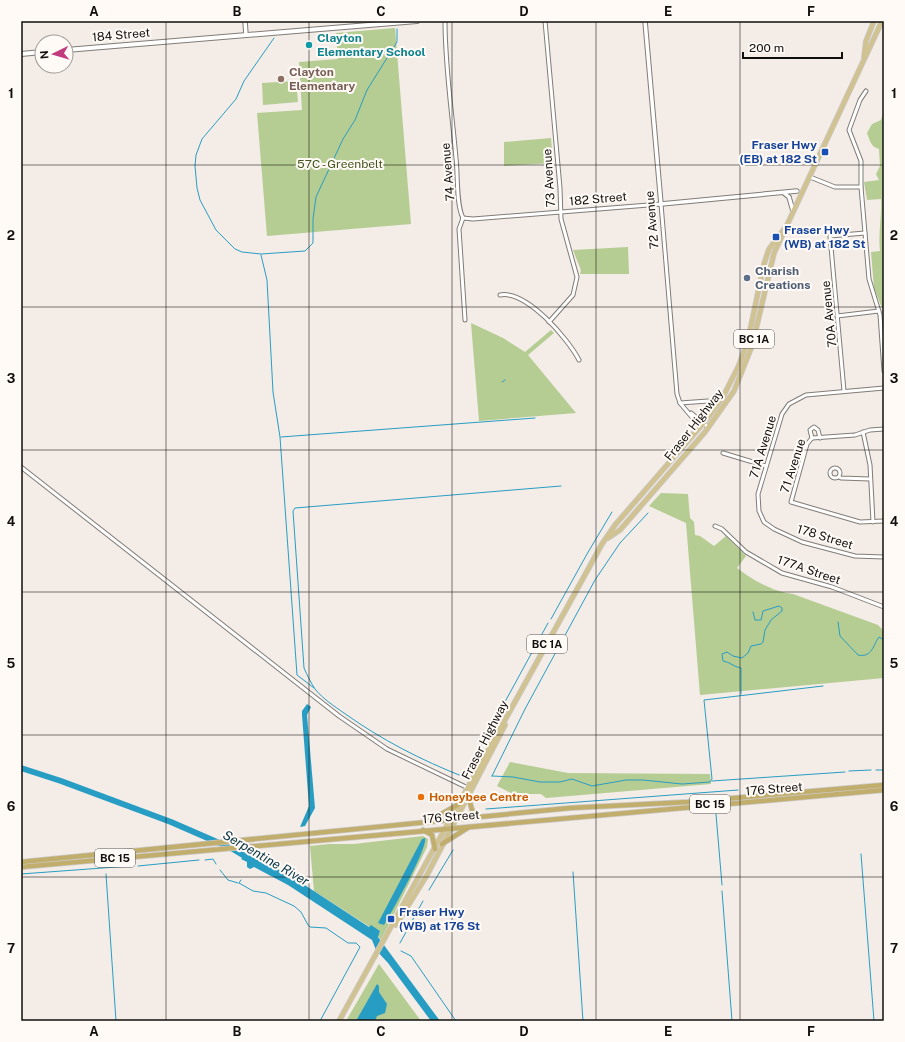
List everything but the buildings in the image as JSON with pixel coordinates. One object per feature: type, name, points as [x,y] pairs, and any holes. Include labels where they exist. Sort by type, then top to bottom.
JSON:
[{"type":"highway","name":"BC 15","points":[[480,817],[884,785]]},
{"type":"highway","name":"176 Street","points":[[21,867],[472,825],[884,790]]},
{"type":"highway","points":[[468,796],[472,810],[480,817]]},
{"type":"highway","points":[[427,822],[459,804]]},
{"type":"highway","name":"176 Street","points":[[21,862],[480,817]]},
{"type":"highway","points":[[442,844],[472,825]]},
{"type":"highway","points":[[423,830],[432,835],[435,849]]},
{"type":"main road","name":"184 Street","points":[[74,49],[417,21]]},
{"type":"main road","name":"Fraser Highway","points":[[864,58],[866,41],[874,21]]},
{"type":"main road","name":"Fraser Highway","points":[[602,544],[620,530],[708,427],[734,391],[747,362],[754,338],[770,264],[793,211],[882,21]]},
{"type":"main road","points":[[21,54],[34,53]]},
{"type":"main road","name":"Fraser Highway","points":[[453,819],[459,804],[493,741],[602,544],[615,525],[720,402],[739,365],[748,340],[764,264],[769,249],[786,228]]},
{"type":"main road","name":"Fraser Highway","points":[[339,1021],[435,849],[468,796],[495,746],[520,693]]},
{"type":"main road","points":[[453,819],[485,761],[493,741]]},
{"type":"main road","name":"Fraser Highway","points":[[384,941],[406,911],[442,844],[448,828]]},
{"type":"street","points":[[245,21],[246,35]]},
{"type":"street","name":"74 Avenue","points":[[445,21],[450,109],[456,156],[460,210],[463,218],[459,229],[466,320]]},
{"type":"street","name":"73 Avenue","points":[[545,21],[561,212],[565,239],[576,269],[577,284],[570,300],[549,322]]},
{"type":"street","name":"72 Avenue","points":[[645,21],[677,394],[680,403]]},
{"type":"street","points":[[866,91],[860,100],[849,130],[861,161],[861,187],[869,286],[879,311],[884,371]]},
{"type":"street","points":[[810,177],[835,187],[861,187]]},
{"type":"street","name":"182 Street","points":[[463,218],[473,219],[661,204],[797,191]]},
{"type":"street","points":[[783,193],[789,197],[793,211]]},
{"type":"street","name":"70A Avenue","points":[[844,391],[830,236],[865,233]]},
{"type":"street","points":[[500,295],[507,294],[524,302],[549,322],[579,360]]},
{"type":"street","points":[[837,316],[879,311]]},
{"type":"street","name":"71A Avenue","points":[[764,522],[759,511],[757,501],[766,466],[785,409],[797,398],[812,394],[884,388]]},
{"type":"street","points":[[680,403],[708,401]]},
{"type":"street","points":[[680,403],[708,427]]},
{"type":"street","points":[[689,412],[696,422],[693,434]]},
{"type":"street","name":"71 Avenue","points":[[820,438],[817,428],[814,427],[810,430],[812,438],[807,444],[791,502],[860,522],[873,522]]},
{"type":"street","points":[[812,438],[855,435],[863,432],[884,430]]},
{"type":"street","points":[[863,432],[870,465],[873,522],[884,520]]},
{"type":"street","points":[[723,454],[766,466]]},
{"type":"street","points":[[21,467],[345,720],[397,754],[468,788]]},
{"type":"street","points":[[839,477],[870,479]]},
{"type":"street","name":"178 Street","points":[[764,522],[774,529],[802,542],[855,556],[884,557]]},
{"type":"street","name":"177A Street","points":[[715,526],[722,529],[753,557],[782,573],[832,587],[884,607]]},
{"type":"green space","name":"57C - Greenbelt","points":[[395,28],[411,224],[267,236],[257,113],[302,110],[299,62],[338,59],[336,33]]},
{"type":"green space","points":[[296,81],[298,102],[263,105],[262,83]]},
{"type":"green space","points":[[884,110],[884,308],[882,308],[874,288],[871,252],[880,251],[879,238],[881,199],[867,200],[864,182],[879,180],[876,174],[880,166],[879,149],[872,145],[867,133],[872,124],[881,120]]},
{"type":"green space","points":[[551,138],[553,163],[504,166],[504,142]]},
{"type":"green space","points":[[628,247],[629,274],[580,274],[581,270],[573,250]]},
{"type":"green space","points":[[471,323],[503,338],[525,352],[551,330],[554,333],[528,355],[576,413],[479,421]]},
{"type":"green space","points":[[661,493],[688,494],[690,518],[694,522],[695,535],[700,536],[714,546],[726,536],[746,556],[737,568],[749,577],[778,591],[793,594],[878,625],[884,631],[884,678],[700,695],[686,523],[649,506]]},
{"type":"green space","points":[[510,762],[568,773],[710,774],[711,784],[546,798],[541,794],[513,794],[497,786]]},
{"type":"green space","points":[[423,836],[428,839],[427,847],[381,940],[378,936],[380,931],[371,926],[370,927],[314,891],[310,846],[354,844]]},
{"type":"green space","points":[[379,964],[421,1021],[346,1021]]},
{"type":"water","points":[[307,704],[311,707],[307,715],[315,808],[305,826],[300,827],[309,806],[302,715],[302,711]]},
{"type":"water","points":[[425,838],[421,854],[394,908],[384,925],[378,923],[422,839]]},
{"type":"water","points":[[247,853],[293,877],[295,874],[298,876],[297,880],[369,927],[371,925],[380,931],[378,937],[440,1021],[431,1021],[388,963],[376,950],[372,940],[288,885],[254,867],[250,869],[247,867],[247,862],[241,859]]},
{"type":"water","points":[[377,984],[379,986],[379,992],[387,1004],[385,1013],[377,1016],[375,1021],[356,1021]]},
{"type":"waterway","points":[[274,38],[244,81],[236,99],[202,139],[196,155],[195,166],[197,188],[200,200],[216,230],[235,249],[242,252],[261,254],[305,251],[313,243],[313,219],[316,197],[343,139],[355,120],[367,90],[397,42],[397,29]]},
{"type":"waterway","points":[[261,255],[267,280],[273,392],[280,437],[297,675],[314,688]]},
{"type":"waterway","points":[[281,437],[535,418]]},
{"type":"waterway","points":[[548,623],[464,777],[432,764],[387,741],[358,723],[318,693],[311,682],[304,668],[293,511],[295,508],[561,486]]},
{"type":"waterway","points":[[551,619],[612,512]]},
{"type":"waterway","points":[[492,776],[525,709],[595,580],[620,543],[648,513]]},
{"type":"waterway","points":[[741,694],[741,668],[723,661],[722,654],[727,652],[733,656],[742,658],[748,653],[751,646],[761,644],[763,642],[765,630],[771,620],[782,611],[782,608],[779,606],[763,611],[761,620],[755,620],[753,612]]},
{"type":"waterway","points":[[838,622],[840,636],[858,655],[866,655],[869,653],[879,637],[884,640]]},
{"type":"waterway","points":[[492,776],[513,777],[540,782],[560,782],[572,779],[592,786],[626,780],[643,780],[682,784],[710,782],[712,779],[704,700],[823,686]]},
{"type":"waterway","name":"Serpentine River","points":[[21,768],[61,781],[171,822],[233,849],[251,860]]},
{"type":"waterway","points":[[849,771],[871,770]]},
{"type":"waterway","points":[[876,770],[884,770]]},
{"type":"waterway","points":[[712,781],[845,772]]},
{"type":"waterway","points":[[486,809],[738,790]]},
{"type":"waterway","points":[[716,814],[722,885]]},
{"type":"waterway","points":[[429,890],[453,850]]},
{"type":"waterway","points":[[861,854],[874,1021]]},
{"type":"waterway","points":[[205,860],[213,859],[216,864]]},
{"type":"waterway","points":[[138,866],[199,860]]},
{"type":"waterway","points":[[21,874],[130,866]]},
{"type":"waterway","points":[[220,870],[228,880],[238,883]]},
{"type":"waterway","points":[[573,872],[583,1021]]},
{"type":"waterway","points":[[106,874],[116,1021]]},
{"type":"waterway","points":[[241,880],[239,883],[253,891],[266,893],[294,906],[301,912],[310,927],[326,928],[348,943],[356,943],[360,947],[320,1021]]},
{"type":"waterway","points":[[722,891],[732,1021]]},
{"type":"waterway","points":[[400,943],[423,901]]},
{"type":"waterway","points":[[401,951],[411,956],[456,1021]]},
{"type":"place","name":"Clayton Elementary School","points":[[309,45]]},
{"type":"place","name":"Clayton Elementary","points":[[281,79]]},
{"type":"place","name":"Fraser Hwy (EB) at 182 St","points":[[825,152]]},
{"type":"place","name":"Fraser Hwy (WB) at 182 St","points":[[776,237]]},
{"type":"place","name":"Charish Creations","points":[[747,278]]},
{"type":"place","name":"Honeybee Centre","points":[[421,797]]},
{"type":"place","name":"Fraser Hwy (WB) at 176 St","points":[[391,919]]}]
